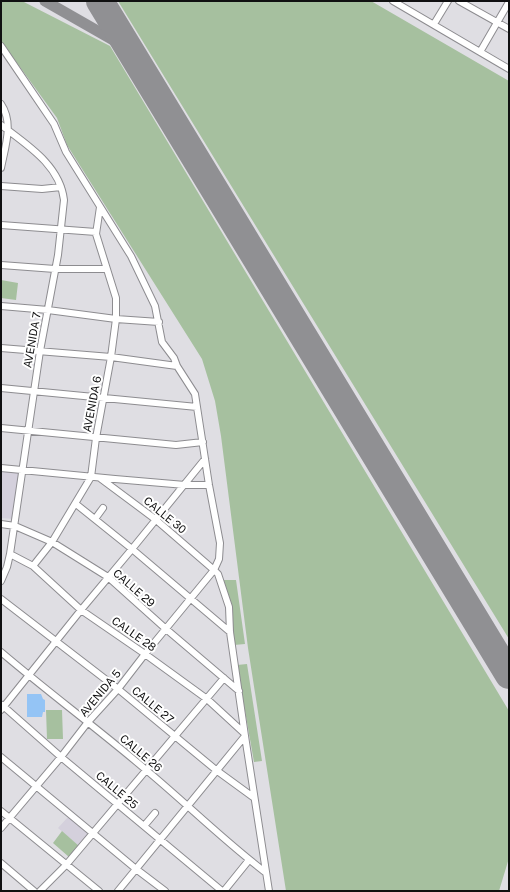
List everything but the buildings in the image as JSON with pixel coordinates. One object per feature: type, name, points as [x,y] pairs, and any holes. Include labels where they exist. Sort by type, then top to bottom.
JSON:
[{"type":"street","points":[[393,1],[509,69]]},
{"type":"street","points":[[434,24],[448,1]]},
{"type":"street","points":[[459,1],[509,29]]},
{"type":"street","points":[[480,52],[509,2]]},
{"type":"street","points":[[1,46],[54,124],[66,152],[131,256],[155,306],[162,342],[174,358],[177,366],[196,394],[209,485],[220,543],[219,559],[214,570],[218,574],[229,607],[230,632],[244,734],[268,891]]},
{"type":"street","points":[[1,104],[7,118],[8,130],[3,147],[1,168]]},
{"type":"street","name":"AVENIDA 7","points":[[1,125],[40,156],[55,175],[61,188],[64,200],[55,270],[40,351],[10,554],[7,567],[1,581]]},
{"type":"street","points":[[1,186],[42,189],[61,188]]},
{"type":"street","points":[[1,225],[96,232],[100,207]]},
{"type":"street","name":"AVENIDA 6","points":[[33,566],[52,542],[91,477],[116,319],[116,298],[96,232]]},
{"type":"street","points":[[1,265],[55,270],[106,269]]},
{"type":"street","points":[[1,306],[48,310],[116,319],[159,322]]},
{"type":"street","points":[[1,348],[111,357],[177,366]]},
{"type":"street","points":[[1,388],[197,407]]},
{"type":"street","points":[[1,428],[176,445],[203,442]]},
{"type":"street","points":[[2,707],[205,459]]},
{"type":"street","points":[[1,468],[184,485],[209,485]]},
{"type":"street","name":"CALLE 30","points":[[100,478],[155,519],[214,570]]},
{"type":"street","points":[[112,487],[115,479]]},
{"type":"street","points":[[76,504],[230,632]]},
{"type":"street","points":[[95,519],[103,508]]},
{"type":"street","name":"CALLE 29","points":[[1,524],[14,526],[52,542],[108,577],[239,691]]},
{"type":"street","name":"CALLE 28","points":[[10,554],[33,566],[81,610],[207,699],[244,734]]},
{"type":"street","name":"AVENIDA 5","points":[[1,828],[61,757],[88,722],[118,689],[214,570]]},
{"type":"street","name":"CALLE 27","points":[[1,599],[118,689],[216,770],[253,797]]},
{"type":"street","name":"CALLE 26","points":[[1,652],[146,769],[249,860],[265,872]]},
{"type":"street","points":[[40,891],[93,833],[224,678]]},
{"type":"street","name":"CALLE 25","points":[[2,707],[223,891]]},
{"type":"street","points":[[118,891],[188,807],[244,734]]},
{"type":"street","points":[[1,757],[136,869],[165,891]]},
{"type":"street","points":[[1,811],[99,891]]},
{"type":"street","points":[[144,826],[155,813]]},
{"type":"street","points":[[223,891],[249,860]]},
{"type":"street","points":[[1,862],[34,891]]},
{"type":"shaded area","points":[[1,470],[20,472],[14,519],[1,518]]},
{"type":"shaded area","points":[[69,816],[90,833],[79,846],[58,828]]},
{"type":"green space","points":[[1,1],[22,1],[110,46],[509,711],[509,858],[499,891],[286,891],[248,648],[221,436],[215,401],[202,359],[67,145],[57,118],[1,41]]},
{"type":"green space","points":[[118,1],[371,1],[509,81],[509,639]]},
{"type":"green space","points":[[1,280],[18,283],[16,300],[1,298]]},
{"type":"green space","points":[[222,580],[236,580],[245,644],[234,645]]},
{"type":"green space","points":[[247,664],[262,761],[254,762],[237,665]]},
{"type":"green space","points":[[46,710],[62,710],[63,739],[47,739]]},
{"type":"green space","points":[[62,831],[79,846],[69,857],[53,843]]},
{"type":"water","points":[[27,694],[41,694],[45,700],[45,712],[43,712],[42,717],[27,717]]},
{"type":"taxiway","points":[[45,1],[129,49]]},
{"type":"runway","points":[[100,1],[509,675]]}]
